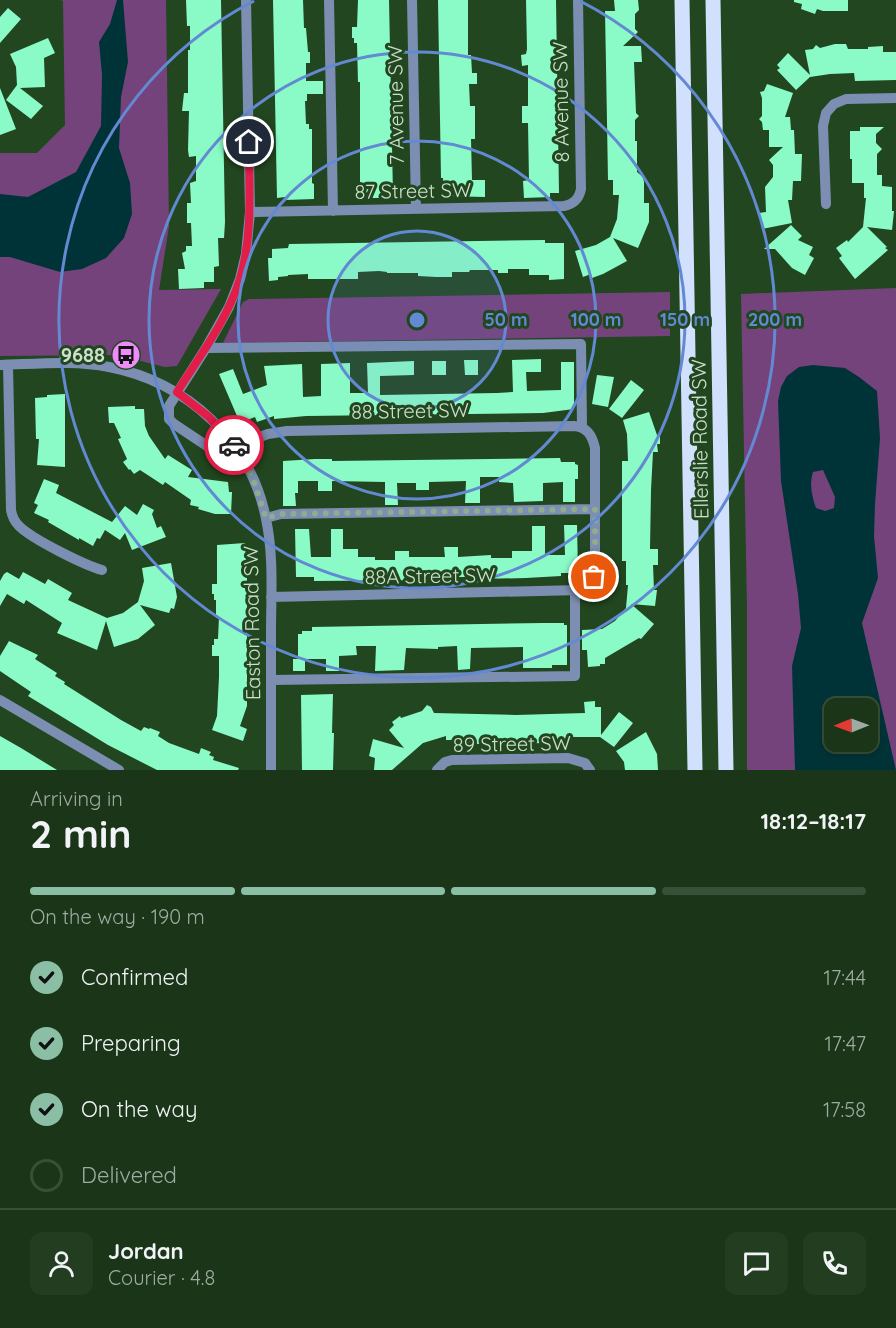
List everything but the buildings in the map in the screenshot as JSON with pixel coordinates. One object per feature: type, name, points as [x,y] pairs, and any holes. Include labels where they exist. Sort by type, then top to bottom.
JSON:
[{"type":"main road","name":"Ellerslie Road SW","points":[[682,0],[695,770]]},
{"type":"main road","points":[[703,0],[714,74]]},
{"type":"main road","name":"Ellerslie Road SW","points":[[713,0],[726,770]]},
{"type":"street","points":[[235,446],[219,450],[208,448],[174,424],[169,419],[168,409],[229,307],[240,279],[246,254],[250,212],[246,0]]},
{"type":"street","points":[[329,0],[333,211]]},
{"type":"street","name":"7 Avenue SW","points":[[412,0],[416,209]]},
{"type":"street","name":"8 Avenue SW","points":[[576,201],[581,189],[578,0]]},
{"type":"street","points":[[826,204],[823,126],[829,108],[846,99],[896,98]]},
{"type":"street","name":"87 Street SW","points":[[250,212],[564,206],[576,201]]},
{"type":"street","points":[[206,348],[581,344],[584,429],[593,440],[595,448],[595,509],[281,514],[266,518]]},
{"type":"street","name":"Easton Road SW","points":[[4,365],[82,364],[145,376],[177,392],[209,417],[235,446],[252,476],[266,518],[269,537],[271,770]]},
{"type":"street","points":[[4,365],[11,510],[14,519],[17,525],[30,534],[82,563],[102,570]]},
{"type":"street","name":"88 Street SW","points":[[235,446],[268,434],[298,430],[574,426],[584,429]]},
{"type":"street","name":"88A Street SW","points":[[271,597],[575,591],[588,586],[595,570],[595,509]]},
{"type":"street","points":[[271,680],[575,676],[575,591]]},
{"type":"street","points":[[0,700],[118,770]]},
{"type":"street","name":"89 Street SW","points":[[438,768],[445,762],[460,760],[568,758],[587,766]]},
{"type":"shaded area","points":[[61,0],[166,0],[169,226],[159,290],[221,289],[177,366],[165,367],[116,355],[0,356],[0,153],[37,153],[65,125],[63,1]]},
{"type":"shaded area","points":[[896,288],[896,770],[747,770],[747,606],[741,294]]},
{"type":"shaded area","points":[[670,292],[670,336],[223,343],[243,302],[249,299]]},
{"type":"water","points":[[117,0],[123,0],[128,62],[121,97],[119,148],[130,183],[132,214],[124,238],[106,258],[82,269],[60,272],[10,257],[0,257],[0,194],[28,197],[76,172],[101,126],[102,75],[99,42],[110,24]]},
{"type":"water","points":[[813,365],[845,368],[877,391],[880,438],[874,536],[878,578],[862,623],[896,770],[795,770],[792,666],[801,628],[781,481],[778,401],[781,387],[787,376],[799,367]],"holes":[[[823,470],[835,497],[834,508],[825,511],[816,508],[811,486],[813,472]]]},
{"type":"way so far","points":[[234,445],[252,476],[266,518],[281,514],[595,509],[594,577]]},
{"type":"place","name":"9688","points":[[126,355]]},
{"type":"route","points":[[234,445],[209,417],[177,392],[219,326],[240,279],[246,254],[250,212],[249,142]]}]
